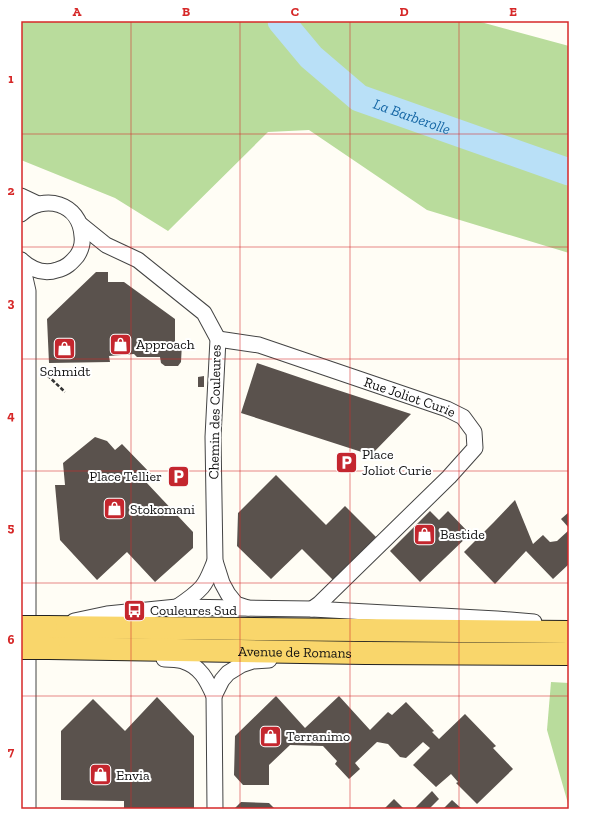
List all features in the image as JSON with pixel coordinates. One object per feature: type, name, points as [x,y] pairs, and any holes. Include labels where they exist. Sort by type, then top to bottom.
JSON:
[{"type":"main road","name":"Avenue de Romans","points":[[21,627],[47,638],[365,653],[569,654]]},
{"type":"main road","name":"Avenue de Romans","points":[[21,648],[47,638],[569,632]]},
{"type":"street","points":[[21,196],[38,204]]},
{"type":"street","name":"Chemin des Couleures","points":[[38,204],[46,202],[63,206],[76,217],[80,224],[106,245],[138,260],[204,313],[218,339],[213,438],[215,561]]},
{"type":"street","points":[[21,214],[38,204]]},
{"type":"street","points":[[21,260],[35,270],[44,272],[53,272],[63,269],[72,262],[81,247],[82,232],[80,224]]},
{"type":"street","points":[[78,254],[106,245]]},
{"type":"street","points":[[21,260],[28,291],[28,809]]},
{"type":"street","points":[[28,291],[53,272]]},
{"type":"street","name":"Rue Joliot Curie","points":[[218,339],[259,345],[447,409],[463,417],[474,432],[475,448],[449,477],[319,604],[312,609]]},
{"type":"street","points":[[177,607],[203,586],[215,561]]},
{"type":"street","points":[[215,561],[222,583],[228,594],[236,604],[248,608]]},
{"type":"street","points":[[47,638],[107,614],[177,607],[312,609],[497,619],[569,626]]},
{"type":"street","points":[[47,638],[182,660],[193,665],[202,673],[214,696],[215,809]]},
{"type":"street","points":[[214,696],[222,680],[228,673],[241,665],[253,661],[365,653]]},
{"type":"path","points":[[41,374],[46,374],[65,392]]},
{"type":"green space","points":[[21,21],[477,21],[569,46],[569,253],[427,210],[309,130],[268,132],[168,231],[115,198],[21,160]]},
{"type":"green space","points":[[551,682],[569,683],[569,807],[547,730]]},
{"type":"building","points":[[96,272],[108,272],[108,282],[124,282],[175,319],[175,343],[182,343],[181,362],[178,366],[165,366],[161,363],[160,357],[137,357],[134,354],[109,356],[110,362],[49,363],[47,319]]},
{"type":"building","points":[[257,363],[411,414],[371,455],[241,413]]},
{"type":"building","points":[[204,376],[204,387],[198,387],[198,377]]},
{"type":"building","name":"Stokomani","points":[[95,437],[107,441],[115,450],[122,444],[152,475],[145,481],[193,532],[193,548],[155,582],[127,552],[97,580],[60,540],[55,485],[65,485],[63,463]]},
{"type":"building","points":[[276,475],[326,525],[345,506],[376,537],[333,580],[302,549],[271,579],[237,546],[238,513]]},
{"type":"building","points":[[515,500],[533,544],[543,535],[550,542],[557,541],[569,530],[569,564],[553,579],[526,551],[495,584],[464,552]]},
{"type":"building","points":[[430,511],[439,520],[448,511],[470,534],[420,582],[390,551]]},
{"type":"building","points":[[569,512],[569,528],[561,519]]},
{"type":"building","points":[[276,696],[305,728],[339,696],[370,730],[388,712],[392,715],[406,702],[434,731],[432,732],[439,739],[465,714],[496,746],[493,748],[513,769],[477,804],[456,783],[458,782],[451,774],[436,787],[413,765],[430,748],[423,742],[406,758],[400,757],[388,744],[377,742],[355,763],[360,769],[349,779],[335,764],[337,761],[323,746],[290,745],[269,765],[269,785],[243,785],[234,775],[235,736]]},
{"type":"building","points":[[157,697],[194,736],[194,809],[124,809],[124,801],[61,800],[61,731],[93,699],[125,731]]},
{"type":"building","points":[[432,791],[439,799],[429,809],[414,809]]},
{"type":"building","points":[[394,799],[404,809],[384,809]]},
{"type":"building","points":[[452,800],[462,809],[443,809]]},
{"type":"building","points":[[241,802],[269,803],[275,809],[234,809]]},
{"type":"waterway","name":"La Barberolle","points":[[281,21],[311,57],[359,98],[569,172]]},
{"type":"place","name":"Approach","points":[[120,344]]},
{"type":"place","name":"Schmidt","points":[[65,349]]},
{"type":"place","name":"Place Joliot Curie","points":[[347,462]]},
{"type":"place","name":"Place Tellier","points":[[178,476]]},
{"type":"place","name":"Stokomani","points":[[114,509]]},
{"type":"place","name":"Bastide","points":[[425,534]]},
{"type":"place","name":"Couleures Sud","points":[[135,610]]},
{"type":"place","name":"Terranimo","points":[[270,736]]},
{"type":"place","name":"Envia","points":[[101,775]]}]
